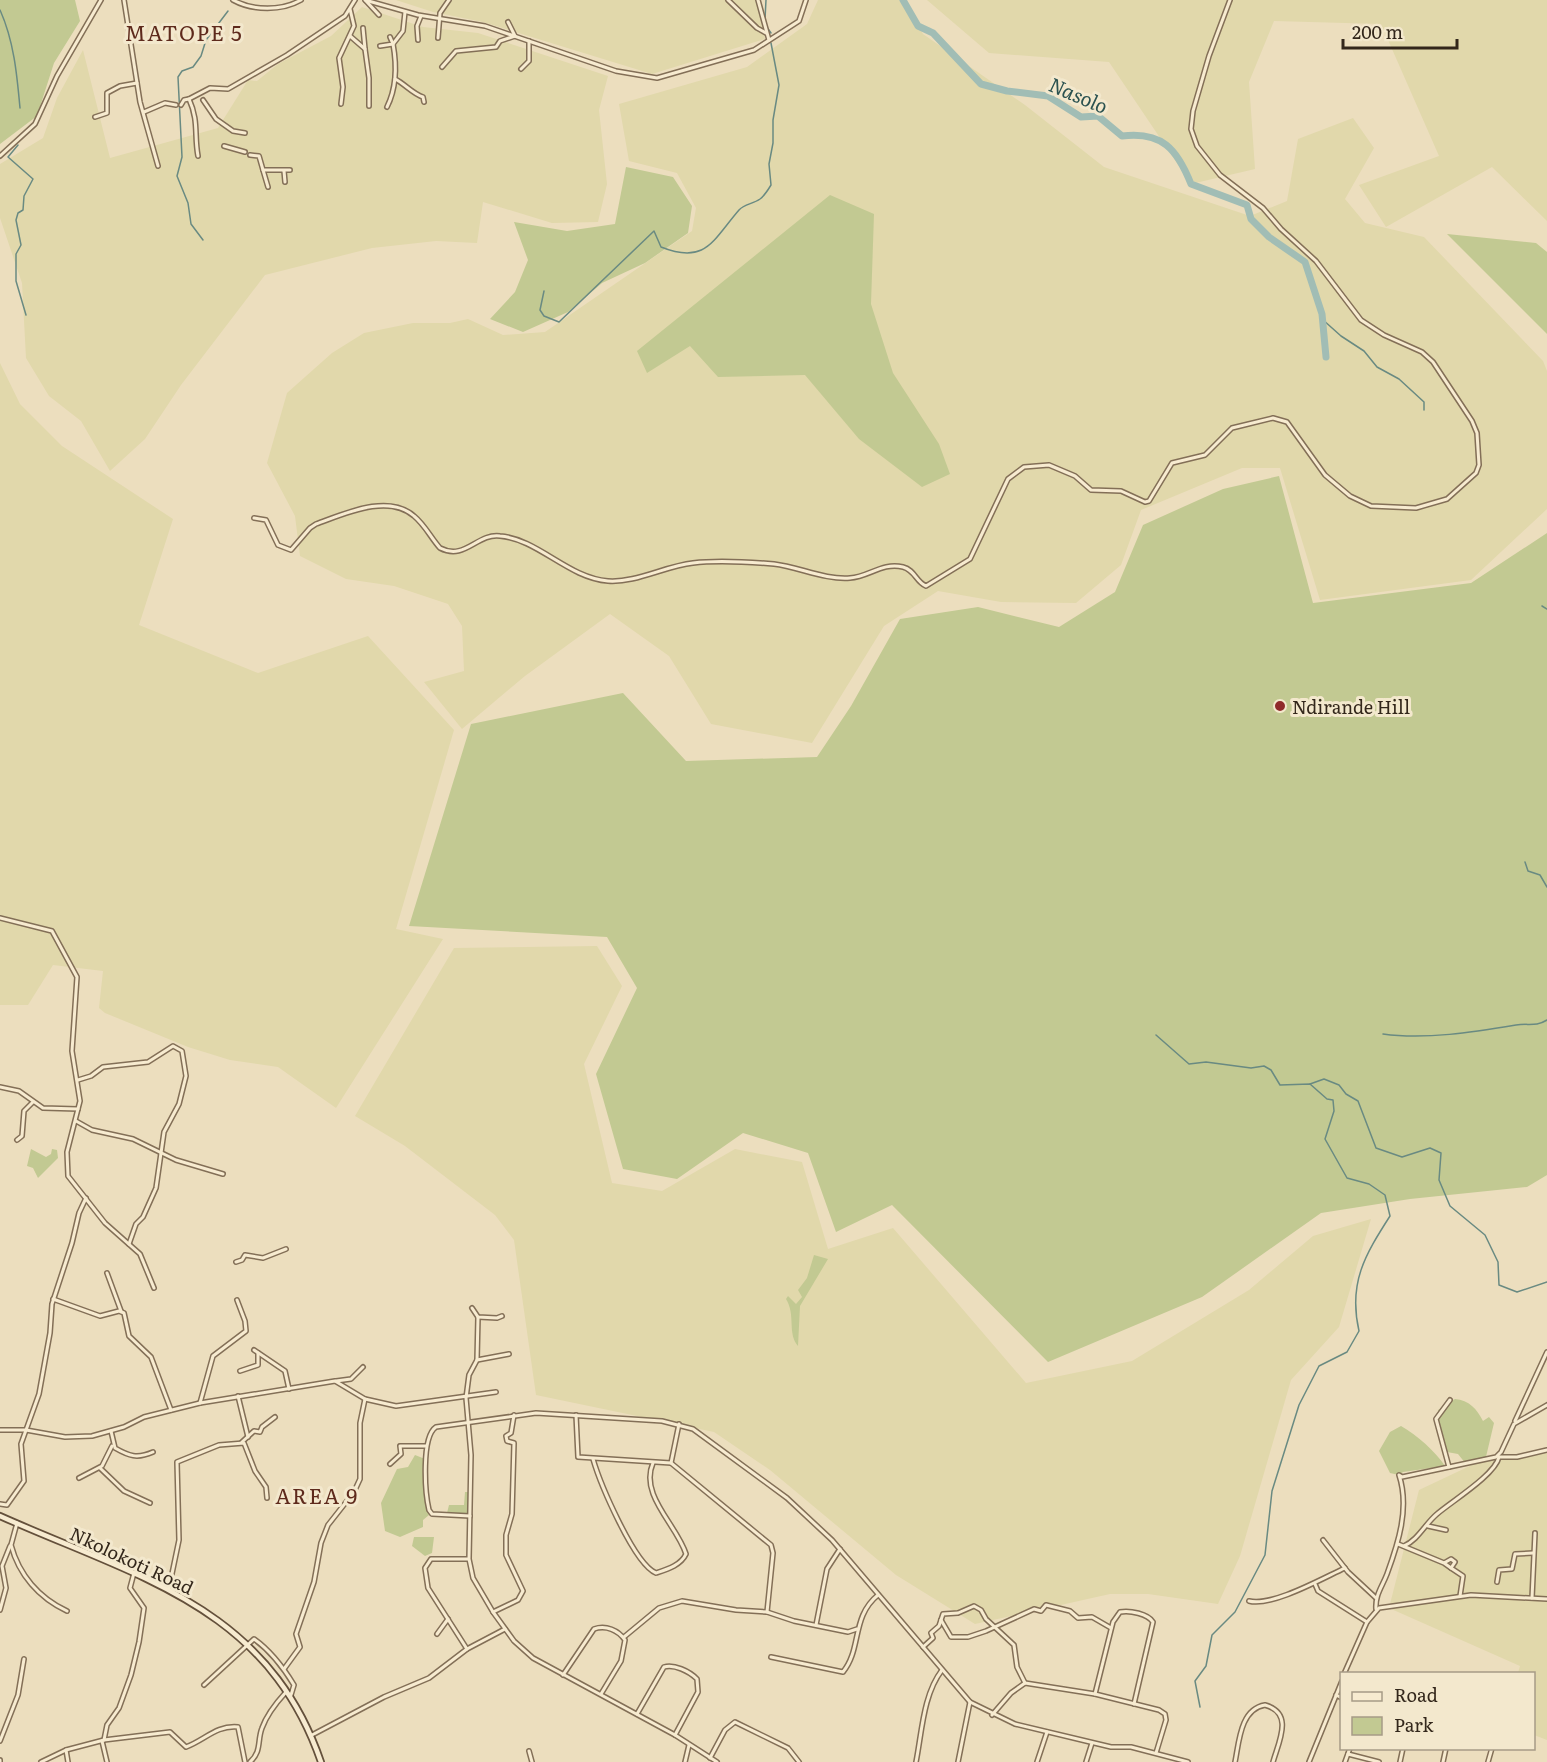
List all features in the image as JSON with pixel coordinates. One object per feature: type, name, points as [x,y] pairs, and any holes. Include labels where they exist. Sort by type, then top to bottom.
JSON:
[{"type":"main road","name":"Nkolokoti Road","points":[[0,1516],[169,1588],[217,1618],[247,1643],[289,1693],[312,1735],[321,1762]]},
{"type":"street","points":[[0,156],[35,124],[57,76],[101,0]]},
{"type":"street","points":[[124,0],[143,113],[158,166]]},
{"type":"street","points":[[233,0],[248,6],[267,8],[286,6],[301,0]]},
{"type":"street","points":[[181,105],[184,100],[210,88],[228,89],[333,26],[350,9],[355,0]]},
{"type":"street","points":[[365,0],[421,16],[485,26],[616,71],[657,78],[754,50],[799,21],[806,0]]},
{"type":"street","points":[[365,0],[379,15]]},
{"type":"street","points":[[438,38],[438,19],[449,0]]},
{"type":"street","points":[[728,0],[740,14],[766,33]]},
{"type":"street","points":[[758,0],[769,40]]},
{"type":"street","points":[[254,518],[266,520],[279,545],[291,550],[316,524],[385,505],[413,514],[440,549],[447,552],[466,550],[485,539],[500,536],[546,554],[573,570],[608,581],[680,565],[726,562],[776,564],[846,578],[860,577],[882,567],[901,566],[912,571],[926,586],[970,559],[1008,479],[1017,470],[1033,465],[1057,467],[1075,476],[1091,490],[1121,491],[1145,502],[1149,501],[1172,463],[1212,451],[1232,428],[1273,418],[1287,422],[1325,475],[1361,502],[1382,508],[1416,508],[1447,499],[1476,473],[1479,465],[1475,426],[1449,383],[1427,356],[1361,320],[1316,261],[1281,229],[1263,208],[1220,175],[1193,137],[1191,129],[1193,111],[1209,56],[1230,0]]},
{"type":"street","points":[[341,104],[344,87],[339,58],[354,26],[350,9]]},
{"type":"street","points":[[380,46],[393,44],[403,31],[405,12]]},
{"type":"street","points":[[418,40],[417,26],[421,16]]},
{"type":"street","points":[[508,22],[515,36]]},
{"type":"street","points":[[363,28],[369,78],[369,106]]},
{"type":"street","points":[[350,36],[365,50]]},
{"type":"street","points":[[442,67],[456,51],[496,47],[500,41],[515,36]]},
{"type":"street","points":[[387,107],[394,94],[395,79],[393,44],[390,37]]},
{"type":"street","points":[[521,69],[529,61],[529,41]]},
{"type":"street","points":[[395,79],[411,88],[416,95],[423,97],[424,102]]},
{"type":"street","points":[[95,117],[107,113],[108,93],[120,86],[137,83]]},
{"type":"street","points":[[189,99],[197,122],[198,156]]},
{"type":"street","points":[[203,100],[216,118],[233,131],[245,133]]},
{"type":"street","points":[[143,113],[165,103],[176,105]]},
{"type":"street","points":[[224,146],[245,152]]},
{"type":"street","points":[[250,155],[259,156],[268,187]]},
{"type":"street","points":[[263,170],[290,170]]},
{"type":"street","points":[[284,171],[285,182]]},
{"type":"street","points":[[0,918],[52,931],[77,977],[72,1046],[78,1080],[78,1109],[68,1145],[67,1173],[105,1223],[140,1254],[154,1288]]},
{"type":"street","points":[[78,1080],[91,1076],[103,1067],[148,1062],[173,1046],[182,1050],[186,1076],[179,1104],[164,1132],[156,1188],[142,1218],[137,1222],[129,1244]]},
{"type":"street","points":[[0,1087],[15,1090],[43,1108],[78,1109]]},
{"type":"street","points":[[17,1140],[22,1136],[24,1112],[33,1101]]},
{"type":"street","points":[[76,1121],[92,1130],[133,1139],[176,1160],[223,1174]]},
{"type":"street","points":[[0,1504],[7,1505],[24,1481],[20,1454],[39,1394],[53,1299],[72,1243],[79,1213],[87,1198]]},
{"type":"street","points":[[236,1262],[243,1260],[245,1255],[263,1258],[286,1249]]},
{"type":"street","points":[[107,1274],[124,1314],[129,1336],[150,1357],[171,1410]]},
{"type":"street","points":[[53,1299],[95,1315],[121,1311]]},
{"type":"street","points":[[200,1403],[213,1356],[246,1331],[245,1321],[237,1300]]},
{"type":"street","points":[[472,1308],[478,1317],[477,1360],[469,1375],[466,1398],[469,1422],[469,1559],[473,1578],[493,1612],[523,1650],[563,1676],[675,1735],[717,1762]]},
{"type":"street","points":[[478,1317],[502,1316]]},
{"type":"street","points":[[254,1350],[285,1371],[289,1389]]},
{"type":"street","points":[[1404,1546],[1411,1544],[1436,1515],[1489,1474],[1497,1464],[1497,1457],[1547,1352]]},
{"type":"street","points":[[240,1371],[258,1365],[258,1353]]},
{"type":"street","points":[[477,1360],[509,1354]]},
{"type":"street","points":[[0,1430],[26,1431],[64,1437],[111,1431],[171,1410],[200,1403],[351,1379],[363,1367]]},
{"type":"street","points":[[335,1381],[365,1399],[396,1406],[496,1392]]},
{"type":"street","points":[[238,1396],[248,1437]]},
{"type":"street","points":[[284,1669],[300,1647],[296,1634],[314,1582],[321,1543],[328,1525],[354,1492],[360,1479],[360,1423],[365,1399]]},
{"type":"street","points":[[1449,1467],[1436,1419],[1450,1400]]},
{"type":"street","points":[[1514,1424],[1547,1405]]},
{"type":"street","points":[[493,1612],[518,1600],[523,1591],[506,1555],[514,1481],[514,1443],[507,1441],[506,1436],[511,1433],[514,1415]]},
{"type":"street","points":[[470,1516],[432,1514],[429,1510],[426,1446],[433,1428],[514,1415],[576,1415],[680,1424],[704,1435],[762,1482],[787,1498],[840,1549],[970,1702],[992,1715],[1015,1724],[1111,1747],[1131,1747],[1188,1762]]},
{"type":"street","points":[[576,1415],[576,1455],[581,1459],[671,1463],[771,1545],[773,1552],[767,1612]]},
{"type":"street","points":[[169,1588],[179,1540],[176,1464],[219,1445],[242,1442],[254,1431],[260,1432],[262,1427],[275,1417]]},
{"type":"street","points":[[671,1463],[680,1424]]},
{"type":"street","points":[[79,1478],[100,1468],[110,1454],[113,1444],[111,1431]]},
{"type":"street","points":[[242,1442],[245,1444],[258,1476],[266,1487],[267,1498]]},
{"type":"street","points":[[113,1444],[133,1457],[153,1452]]},
{"type":"street","points":[[390,1464],[401,1454],[400,1446],[426,1446]]},
{"type":"street","points":[[1345,1672],[1367,1622],[1376,1609],[1376,1598],[1398,1544],[1404,1495],[1399,1475],[1402,1477],[1497,1457],[1547,1450]]},
{"type":"street","points":[[593,1459],[601,1485],[631,1543],[650,1569],[656,1573],[674,1567],[683,1560],[686,1554],[652,1493],[650,1474],[653,1463]]},
{"type":"street","points":[[100,1468],[124,1491],[150,1503]]},
{"type":"street","points":[[0,1610],[6,1588],[2,1566],[17,1523]]},
{"type":"street","points":[[1428,1526],[1446,1530]]},
{"type":"street","points":[[1532,1598],[1535,1533]]},
{"type":"street","points":[[1323,1540],[1345,1568],[1376,1598]]},
{"type":"street","points":[[1398,1544],[1444,1563],[1463,1576],[1460,1596]]},
{"type":"street","points":[[10,1545],[32,1588],[52,1604],[67,1611]]},
{"type":"street","points":[[816,1625],[827,1569],[840,1549]]},
{"type":"street","points":[[1497,1582],[1500,1570],[1512,1569],[1515,1554],[1533,1553]]},
{"type":"street","points":[[467,1649],[428,1588],[425,1577],[427,1562],[436,1558],[469,1559]]},
{"type":"street","points":[[1444,1563],[1451,1559],[1455,1562],[1451,1568]]},
{"type":"street","points":[[1249,1600],[1258,1603],[1315,1584],[1345,1568]]},
{"type":"street","points":[[107,1762],[103,1740],[107,1725],[119,1708],[131,1675],[144,1612],[130,1588],[134,1573]]},
{"type":"street","points":[[1315,1584],[1318,1591],[1367,1622]]},
{"type":"street","points":[[771,1657],[843,1672],[852,1652],[864,1610],[878,1595]]},
{"type":"street","points":[[1376,1609],[1460,1596],[1495,1595],[1547,1599]]},
{"type":"street","points":[[624,1637],[659,1608],[675,1602],[767,1612],[848,1632],[857,1629]]},
{"type":"street","points":[[941,1620],[951,1637],[968,1637],[1034,1609],[1041,1611],[1046,1605],[1070,1611],[1078,1618],[1092,1617],[1111,1628]]},
{"type":"street","points":[[923,1647],[933,1638],[931,1633],[943,1614],[958,1613],[974,1606],[981,1610],[1014,1645],[1017,1667],[1025,1683]]},
{"type":"street","points":[[1095,1694],[1111,1628],[1116,1615],[1124,1611],[1153,1619],[1134,1704]]},
{"type":"street","points":[[437,1634],[448,1619]]},
{"type":"street","points":[[563,1676],[594,1629],[605,1627],[624,1637],[626,1644],[624,1656],[600,1694]]},
{"type":"street","points":[[312,1735],[384,1697],[429,1678],[467,1649],[505,1629]]},
{"type":"street","points":[[204,1684],[247,1643],[255,1640],[284,1669],[294,1685],[270,1711],[261,1730],[259,1750],[250,1762]]},
{"type":"street","points":[[0,1741],[18,1695],[24,1659]]},
{"type":"street","points":[[637,1714],[664,1667],[671,1666],[690,1673],[697,1679],[698,1692],[675,1735]]},
{"type":"street","points":[[916,1762],[932,1686],[943,1669]]},
{"type":"street","points":[[992,1715],[1011,1693],[1025,1683],[1095,1694],[1159,1710],[1166,1717],[1156,1753]]},
{"type":"street","points":[[1309,1762],[1340,1684]]},
{"type":"street","points":[[1336,1695],[1340,1697]]},
{"type":"street","points":[[958,1762],[970,1702]]},
{"type":"street","points":[[1235,1762],[1243,1725],[1255,1709],[1265,1705],[1280,1712],[1283,1720],[1273,1762]]},
{"type":"street","points":[[710,1758],[724,1730],[735,1722],[788,1748],[799,1762]]},
{"type":"street","points":[[41,1762],[66,1750],[103,1740],[170,1732],[176,1734],[183,1746],[188,1747],[215,1730],[228,1726],[238,1727],[244,1762]]},
{"type":"street","points":[[1037,1762],[1047,1732]]},
{"type":"street","points":[[1086,1762],[1092,1743]]},
{"type":"street","points":[[685,1762],[689,1745]]},
{"type":"street","points":[[66,1750],[68,1762]]},
{"type":"street","points":[[1345,1762],[1350,1750]]},
{"type":"street","points":[[530,1751],[532,1762]]},
{"type":"street","points":[[1348,1754],[1379,1762]]},
{"type":"shaded area","points":[[396,0],[758,0],[765,39],[652,74],[483,22],[433,12]]},
{"type":"shaded area","points":[[818,0],[905,0],[923,34],[1025,105],[1104,167],[1250,216],[1287,201],[1298,139],[1353,118],[1374,148],[1345,199],[1365,223],[1424,237],[1543,361],[1547,371],[1547,509],[1471,580],[1320,600],[1280,468],[1242,468],[1141,510],[1121,565],[1076,603],[1001,602],[938,591],[884,626],[812,743],[711,724],[669,656],[610,614],[525,676],[462,729],[424,682],[464,671],[462,626],[448,604],[394,586],[346,579],[300,556],[295,516],[267,463],[287,393],[332,353],[364,333],[413,323],[450,323],[468,319],[503,335],[545,332],[692,231],[696,208],[677,173],[629,161],[619,104],[747,67],[807,24]]},
{"type":"shaded area","points":[[927,0],[1547,0],[1547,221],[1492,167],[1386,227],[1359,185],[1439,156],[1381,24],[1274,21],[1249,82],[1255,169],[1191,184],[1109,62],[989,53]]},
{"type":"shaded area","points":[[362,7],[423,27],[478,33],[608,76],[599,110],[607,184],[598,222],[552,223],[483,202],[477,243],[436,241],[372,248],[265,275],[181,385],[145,439],[110,471],[81,421],[49,396],[26,358],[22,283],[0,218],[0,164],[43,138],[57,98],[83,50],[110,158],[218,128],[248,80],[257,81],[278,64],[331,36]]},
{"type":"shaded area","points":[[0,363],[20,404],[62,446],[173,519],[139,625],[258,673],[368,636],[454,730],[396,929],[443,939],[336,1108],[278,1067],[230,1060],[188,1047],[105,1013],[99,1008],[103,971],[53,965],[28,1005],[0,1005]]},
{"type":"shaded area","points":[[597,946],[622,986],[584,1064],[612,1183],[662,1191],[735,1149],[802,1162],[828,1249],[893,1228],[1026,1383],[1132,1361],[1249,1290],[1313,1236],[1371,1219],[1339,1327],[1291,1380],[1240,1556],[1218,1604],[1148,1594],[1110,1594],[975,1624],[896,1575],[770,1470],[714,1432],[536,1395],[514,1240],[495,1215],[405,1146],[355,1116],[454,948]]},
{"type":"shaded area","points":[[1547,1448],[1547,1740],[1535,1735],[1535,1672],[1518,1672],[1520,1666],[1389,1608],[1419,1490],[1493,1455],[1515,1457]]},
{"type":"green space","points":[[0,0],[75,0],[80,21],[54,63],[37,116],[0,144]]},
{"type":"green space","points":[[626,167],[673,177],[692,206],[688,233],[645,263],[602,283],[568,312],[523,332],[490,319],[515,292],[528,260],[514,222],[567,231],[615,224]]},
{"type":"green space","points":[[830,195],[874,214],[871,304],[893,373],[939,444],[950,474],[922,487],[859,439],[805,375],[718,377],[690,346],[647,373],[637,351]]},
{"type":"green space","points":[[1447,234],[1536,243],[1547,252],[1547,334]]},
{"type":"green space","points":[[1279,476],[1313,603],[1471,583],[1547,533],[1547,1175],[1527,1187],[1410,1199],[1321,1213],[1202,1297],[1048,1362],[892,1205],[836,1232],[808,1153],[743,1133],[677,1179],[623,1169],[596,1074],[637,988],[607,937],[409,926],[471,724],[623,693],[686,761],[817,757],[851,706],[900,619],[978,607],[1059,627],[1115,592],[1143,525],[1223,489]]},
{"type":"green space","points":[[31,1149],[46,1157],[51,1154],[52,1149],[57,1150],[58,1158],[38,1178],[33,1168],[27,1166]]},
{"type":"green space","points":[[814,1255],[828,1259],[800,1306],[798,1346],[793,1335],[791,1311],[786,1299],[788,1296],[796,1304],[802,1297],[798,1290],[807,1278]]},
{"type":"green space","points":[[1455,1399],[1472,1406],[1483,1421],[1489,1417],[1494,1423],[1485,1461],[1466,1464],[1458,1454],[1447,1452],[1439,1429],[1438,1410]]},
{"type":"green space","points":[[1401,1426],[1425,1444],[1445,1466],[1403,1472],[1399,1475],[1390,1473],[1379,1451],[1390,1432]]},
{"type":"green space","points":[[415,1455],[425,1459],[425,1500],[429,1515],[423,1520],[423,1527],[400,1537],[385,1531],[381,1503],[397,1469],[408,1467]]},
{"type":"green space","points":[[465,1492],[469,1492],[468,1514],[447,1513],[449,1505],[464,1505]]},
{"type":"green space","points":[[414,1537],[434,1537],[432,1553],[425,1556],[412,1546]]},
{"type":"waterway","points":[[765,19],[766,0]]},
{"type":"waterway","name":"Nasolo","points":[[903,0],[918,26],[933,33],[981,84],[1007,91],[1048,96],[1081,117],[1098,116],[1122,136],[1148,136],[1158,140],[1174,152],[1191,184],[1247,205],[1251,219],[1269,237],[1305,262],[1322,314],[1326,357]]},
{"type":"waterway","points":[[0,10],[12,46],[20,108]]},
{"type":"waterway","points":[[203,240],[191,224],[188,203],[177,176],[182,157],[178,77],[182,71],[193,67],[201,56],[206,40],[228,11]]},
{"type":"waterway","points":[[766,26],[771,33]]},
{"type":"waterway","points":[[544,291],[540,310],[544,316],[559,322],[654,231],[661,247],[676,252],[699,251],[715,240],[741,208],[763,196],[771,185],[769,164],[779,85],[771,43]]},
{"type":"waterway","points":[[18,145],[8,157],[33,179],[24,196],[23,210],[18,213],[16,220],[21,245],[16,254],[16,281],[26,315]]},
{"type":"waterway","points":[[1322,319],[1341,336],[1364,351],[1377,367],[1399,379],[1424,402],[1424,410]]},
{"type":"waterway","points":[[1542,606],[1547,609]]},
{"type":"waterway","points":[[1525,862],[1528,871],[1540,875],[1547,887]]},
{"type":"waterway","points":[[1383,1034],[1399,1036],[1450,1034],[1536,1024],[1547,1020]]},
{"type":"waterway","points":[[1156,1035],[1189,1064],[1206,1062],[1251,1068],[1264,1066],[1271,1070],[1280,1085],[1310,1084],[1327,1099],[1333,1100],[1334,1111],[1325,1139],[1347,1178],[1369,1184],[1385,1195],[1390,1216],[1366,1257],[1357,1284],[1356,1314],[1359,1331],[1347,1352],[1319,1366],[1299,1405],[1272,1491],[1265,1555],[1235,1612],[1212,1635],[1206,1666],[1195,1681],[1200,1707]]},
{"type":"waterway","points":[[1310,1084],[1324,1079],[1339,1085],[1346,1094],[1358,1101],[1376,1148],[1402,1157],[1430,1148],[1441,1153],[1439,1180],[1450,1206],[1485,1235],[1498,1262],[1499,1285],[1517,1292],[1547,1282]]},
{"type":"place","name":"Ndirande Hill","points":[[1280,706]]},
{"type":"district","name":"MATOPE 5","points":[[184,31]]},
{"type":"district","name":"AREA 9","points":[[317,1494]]}]
